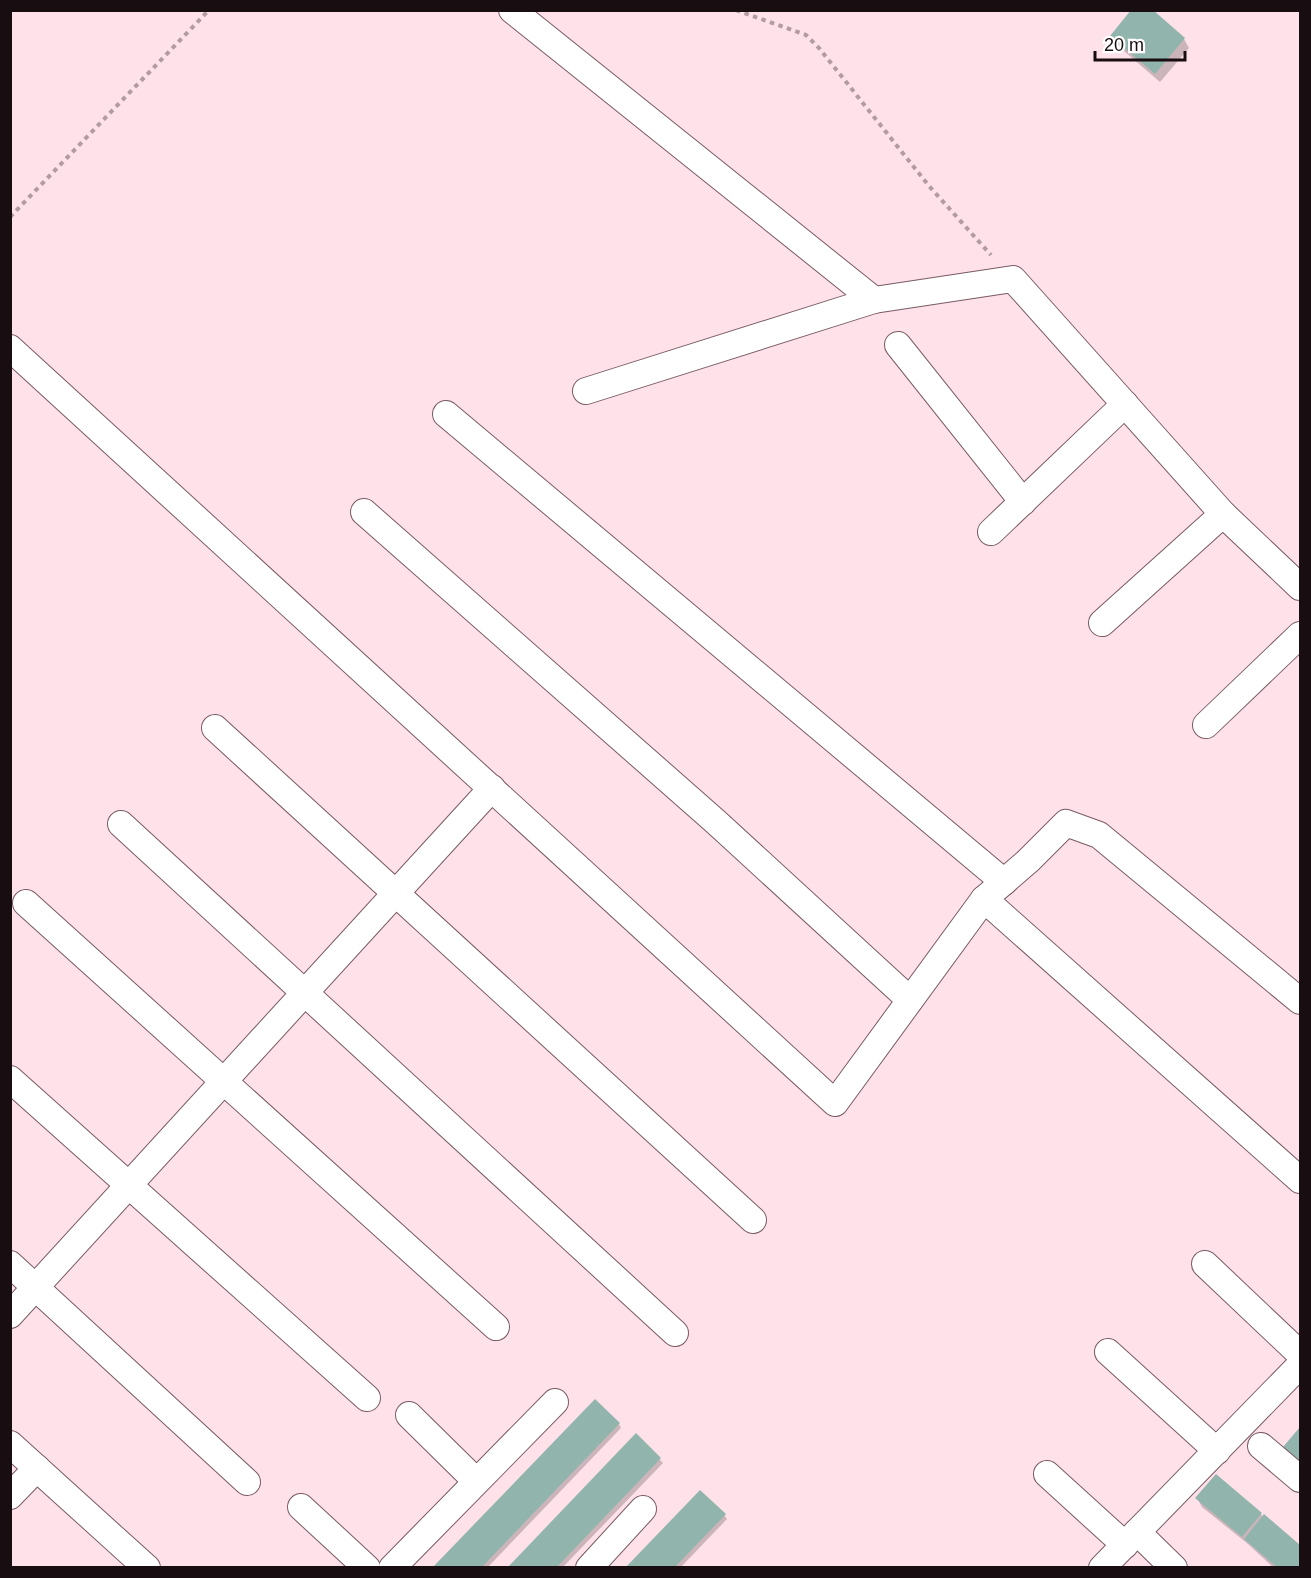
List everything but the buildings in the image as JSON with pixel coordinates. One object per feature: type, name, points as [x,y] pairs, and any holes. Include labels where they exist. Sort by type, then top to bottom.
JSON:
[{"type":"street","points":[[512,10],[874,300]]},
{"type":"street","points":[[586,392],[874,300],[1013,279],[1223,514],[1300,587]]},
{"type":"street","points":[[898,345],[1023,501]]},
{"type":"street","points":[[10,348],[835,1103],[984,899],[1028,861],[1066,823],[1099,836],[1300,1001]]},
{"type":"street","points":[[991,532],[1125,404]]},
{"type":"street","points":[[446,414],[1004,882]]},
{"type":"street","points":[[364,512],[716,822],[910,1000]]},
{"type":"street","points":[[1102,623],[1223,514]]},
{"type":"street","points":[[1206,725],[1300,635]]},
{"type":"street","points":[[215,728],[753,1220]]},
{"type":"street","points":[[10,1315],[492,788]]},
{"type":"street","points":[[121,824],[675,1333]]},
{"type":"street","points":[[984,899],[1300,1180]]},
{"type":"street","points":[[26,903],[496,1327]]},
{"type":"street","points":[[10,1079],[367,1398]]},
{"type":"street","points":[[10,1264],[247,1482]]},
{"type":"street","points":[[1205,1264],[1300,1354]]},
{"type":"street","points":[[1108,1352],[1217,1451]]},
{"type":"street","points":[[1102,1568],[1300,1365]]},
{"type":"street","points":[[392,1568],[555,1402]]},
{"type":"street","points":[[409,1415],[476,1482]]},
{"type":"street","points":[[10,1444],[147,1568]]},
{"type":"street","points":[[1261,1446],[1300,1479]]},
{"type":"street","points":[[10,1496],[37,1468]]},
{"type":"street","points":[[1047,1474],[1174,1568]]},
{"type":"street","points":[[301,1507],[367,1568]]},
{"type":"street","points":[[589,1568],[643,1509]]},
{"type":"path","points":[[10,217],[209,10]]},
{"type":"path","points":[[736,10],[806,35],[819,48],[929,186],[1013,279]]}]
